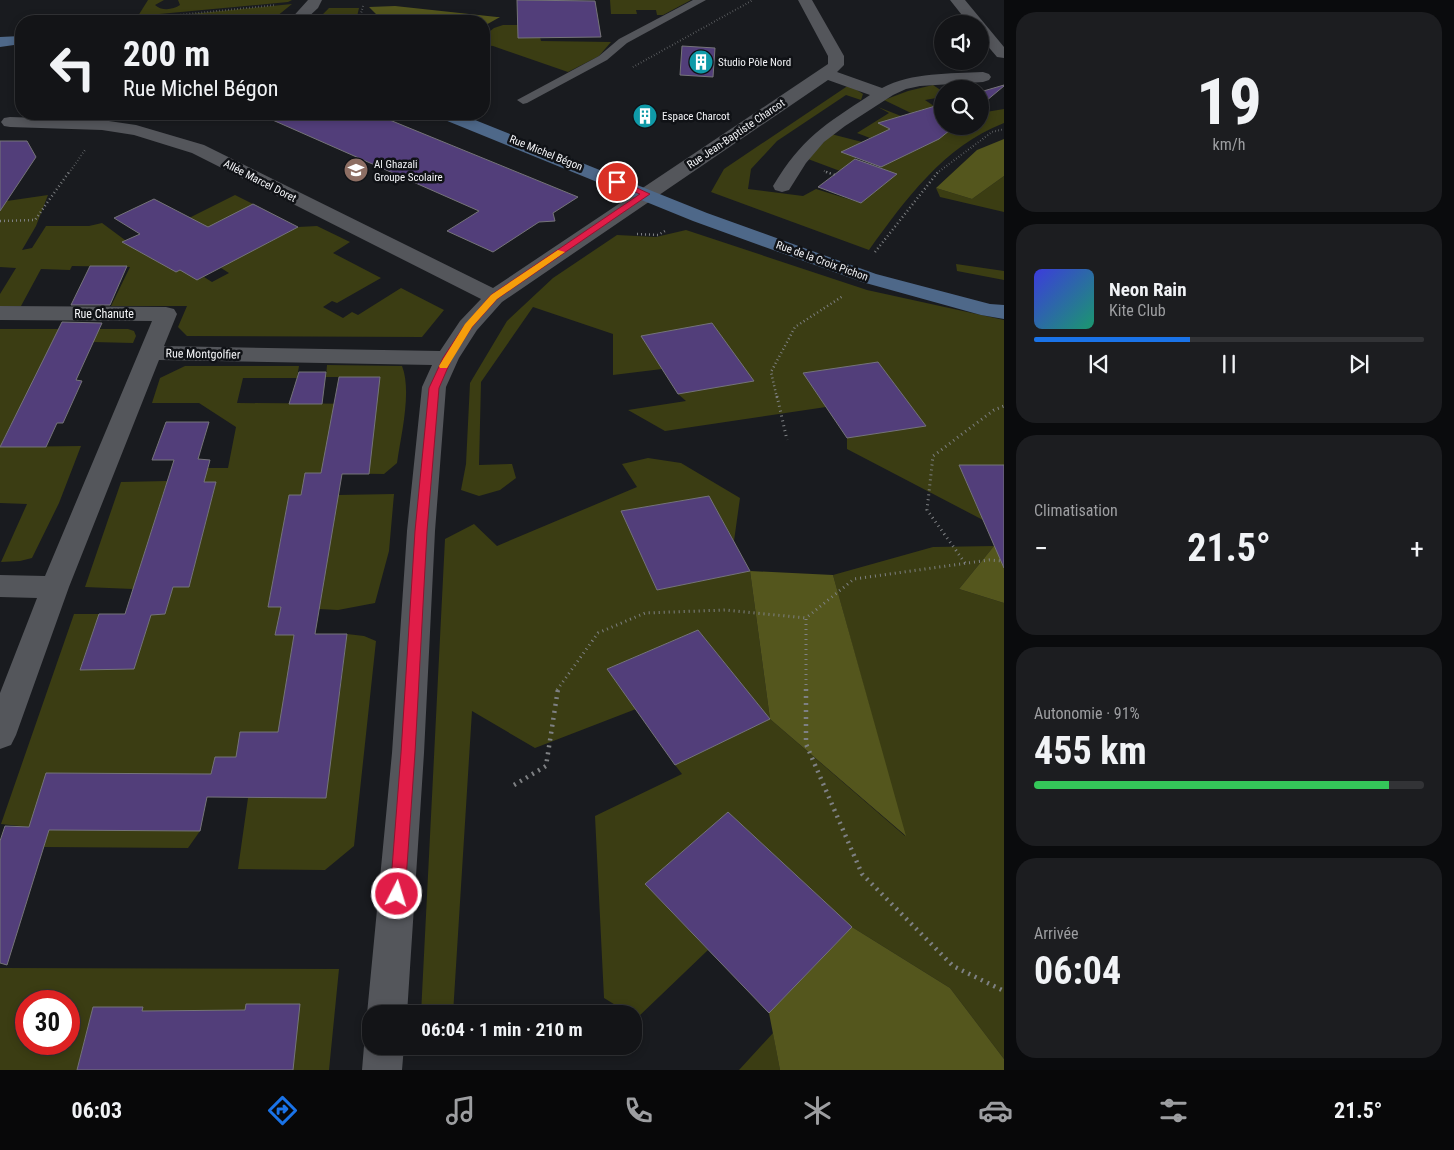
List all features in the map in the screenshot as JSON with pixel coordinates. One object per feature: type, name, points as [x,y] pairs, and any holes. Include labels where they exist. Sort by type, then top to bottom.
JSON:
[{"type":"street","points":[[302,15],[313,5],[315,0]]},
{"type":"street","points":[[805,0],[836,56],[836,65],[826,74],[883,94]]},
{"type":"street","points":[[957,0],[970,15]]},
{"type":"street","points":[[989,39],[1002,54]]},
{"type":"street","points":[[0,42],[15,41]]},
{"type":"street","name":"Rue Jean-Baptiste Charcot","points":[[388,1005],[406,785],[421,531],[432,407],[434,388],[448,358],[468,326],[494,297],[826,74]]},
{"type":"street","points":[[782,186],[796,161],[816,139],[883,94],[900,86],[935,80],[984,77]]},
{"type":"street","name":"Rue Michel Bégon","points":[[461,120],[646,194]]},
{"type":"street","name":"Allée Marcel Doret","points":[[10,122],[102,125],[136,130],[198,149],[494,297]]},
{"type":"street","name":"Rue de la Croix Pichon","points":[[646,194],[700,217],[869,278],[989,310],[1004,312]]},
{"type":"street","name":"Rue Chanute","points":[[0,314],[166,314],[150,353]]},
{"type":"street","name":"Rue Montgolfier","points":[[0,735],[55,587],[150,353],[448,358]]},
{"type":"street","points":[[0,586],[55,587]]},
{"type":"street","points":[[382,1070],[383,1055]]},
{"type":"lane","points":[[523,100],[603,58],[623,41],[701,0]]},
{"type":"path","points":[[632,67],[753,0]]},
{"type":"path","points":[[179,15],[278,5]]},
{"type":"path","points":[[361,15],[363,6]]},
{"type":"path","points":[[0,220],[35,220],[102,125]]},
{"type":"path","points":[[787,440],[771,372],[795,327],[869,278],[872,256],[940,169],[992,132],[1004,128]]},
{"type":"path","points":[[635,234],[658,235],[666,231]]},
{"type":"path","points":[[965,563],[928,510],[933,456],[994,410],[1004,406]]},
{"type":"path","points":[[514,785],[546,766],[557,690],[598,633],[645,613],[725,610],[806,618],[854,579],[989,560],[1004,561]]},
{"type":"path","points":[[806,618],[806,744],[862,874],[953,966],[1004,991]]},
{"type":"shaded area","points":[[148,0],[164,0],[155,5],[167,9],[180,5],[178,0],[292,0],[288,2],[139,15]]},
{"type":"shaded area","points":[[610,0],[691,0],[663,15],[657,15],[656,10],[636,10],[637,14],[611,14]]},
{"type":"shaded area","points":[[292,4],[278,15],[181,15]]},
{"type":"shaded area","points":[[395,6],[481,15],[377,15],[369,7]]},
{"type":"shaded area","points":[[329,8],[359,8],[357,15],[322,15]]},
{"type":"shaded area","points":[[490,16],[500,17],[490,23]]},
{"type":"shaded area","points":[[503,25],[518,25],[540,37],[541,41],[611,42],[599,56],[568,72],[490,46],[490,31]]},
{"type":"shaded area","points":[[849,85],[863,94],[861,100],[846,95],[777,141],[751,169],[748,189],[803,196],[816,189],[861,203],[896,174],[879,167],[925,146],[912,140],[934,133],[934,135],[979,135],[944,160],[928,176],[897,212],[869,250],[711,192],[724,169]]},
{"type":"shaded area","points":[[933,85],[934,98],[925,100],[934,106],[911,113],[884,100],[908,91]]},
{"type":"shaded area","points":[[878,107],[901,116],[879,123],[890,129],[870,138],[857,133],[889,113]]},
{"type":"shaded area","points":[[1004,109],[1004,123],[989,130],[989,112]]},
{"type":"shaded area","points":[[831,134],[862,142],[841,152],[856,158],[840,171],[808,159]]},
{"type":"shaded area","points":[[1004,139],[1004,176],[972,199],[936,188],[977,150]]},
{"type":"shaded area","points":[[1004,176],[1004,212],[940,197],[936,188],[972,199]]},
{"type":"shaded area","points":[[48,195],[36,226],[22,250],[32,248],[46,226],[89,226],[102,223],[133,246],[235,195],[253,204],[222,221],[266,244],[298,227],[317,226],[350,242],[333,253],[381,278],[337,303],[332,301],[323,307],[343,318],[352,312],[358,315],[401,288],[444,310],[422,337],[187,336],[178,327],[187,306],[111,306],[130,267],[72,266],[70,270],[41,269],[21,306],[0,306],[0,294],[16,268],[0,267],[0,202]],"holes":[[[226,265],[221,268],[229,273],[212,282],[204,277],[198,280],[180,270],[175,272],[170,268]]]},
{"type":"shaded area","points":[[686,230],[867,290],[1004,320],[1004,465],[959,465],[983,520],[847,449],[847,438],[926,426],[878,362],[804,373],[826,407],[665,431],[628,410],[686,401],[678,394],[753,381],[712,323],[642,336],[662,369],[613,375],[613,334],[533,307],[481,382],[479,465],[512,464],[516,478],[500,490],[479,496],[461,490],[466,464],[470,383],[507,321],[553,278],[617,235],[656,237]]},
{"type":"shaded area","points":[[956,264],[1004,271],[1004,280],[957,271]]},
{"type":"shaded area","points":[[0,329],[128,329],[134,331],[136,336],[133,343],[53,341],[33,380],[18,423],[11,424],[0,447]]},
{"type":"shaded area","points":[[327,365],[402,366],[406,388],[405,413],[397,463],[384,474],[321,473],[301,495],[289,495],[268,607],[281,607],[275,635],[294,635],[285,692],[340,692],[347,634],[364,636],[376,641],[354,846],[325,870],[238,869],[248,798],[325,798],[260,732],[241,732],[236,757],[215,757],[211,774],[47,773],[29,827],[1,824],[74,614],[99,614],[80,669],[134,669],[151,615],[165,614],[173,587],[189,587],[216,482],[203,482],[207,468],[228,468],[236,427],[199,403],[152,403],[160,378],[185,366],[299,366],[297,378],[243,378],[237,403],[376,404],[379,377],[326,377]]},
{"type":"shaded area","points":[[81,446],[59,503],[32,558],[20,561],[1,562],[27,504],[0,503],[0,447]]},
{"type":"shaded area","points":[[648,458],[681,463],[740,498],[734,541],[709,496],[621,511],[657,590],[750,571],[770,719],[698,630],[607,669],[636,709],[535,748],[472,711],[454,1005],[421,1005],[445,539],[474,524],[497,546],[637,487],[622,464]]},
{"type":"shaded area","points":[[167,481],[133,589],[85,587],[121,482]]},
{"type":"shaded area","points":[[394,494],[389,551],[375,603],[338,610],[319,609],[337,495]]},
{"type":"shaded area","points":[[994,546],[959,589],[1004,603],[1004,1059],[950,988],[852,927],[728,812],[645,884],[708,950],[642,1013],[642,1005],[615,1005],[604,998],[595,816],[682,774],[675,765],[770,719],[905,836],[833,575],[933,547]]},
{"type":"shaded area","points":[[994,546],[1004,546],[1004,603],[959,589]]},
{"type":"shaded area","points":[[750,571],[833,575],[906,836],[770,719]]},
{"type":"shaded area","points":[[49,830],[200,831],[188,848],[44,847]]},
{"type":"shaded area","points":[[852,927],[950,988],[1004,1059],[1004,1070],[780,1070],[769,1013]]},
{"type":"shaded area","points":[[0,968],[339,969],[329,1070],[293,1070],[246,1004],[245,1010],[142,1011],[142,1007],[93,1007],[77,1070],[0,1070]]},
{"type":"shaded area","points":[[773,1033],[780,1070],[739,1070]]},
{"type":"building","points":[[517,0],[595,1],[601,37],[518,38]]},
{"type":"building","name":"Studio Pôle Nord","points":[[682,46],[715,48],[713,77],[680,75]]},
{"type":"building","points":[[1004,85],[989,98],[989,89]]},
{"type":"building","points":[[934,106],[934,135],[944,135],[881,167],[841,152],[890,129],[878,123]]},
{"type":"building","points":[[273,120],[390,120],[578,197],[553,213],[555,221],[539,222],[493,252],[447,231],[479,211]]},
{"type":"building","points":[[0,141],[27,141],[36,157],[0,211]]},
{"type":"building","points":[[855,159],[897,174],[861,203],[818,187]]},
{"type":"building","points":[[154,199],[208,227],[253,204],[298,227],[197,280],[180,270],[176,272],[122,242],[140,234],[114,218]]},
{"type":"building","points":[[90,266],[127,266],[110,305],[71,305]]},
{"type":"building","points":[[62,322],[102,323],[76,380],[82,381],[63,423],[57,423],[46,447],[0,447]]},
{"type":"building","points":[[712,323],[754,381],[678,394],[641,336]]},
{"type":"building","points":[[878,362],[926,426],[847,438],[803,373]]},
{"type":"building","points":[[299,372],[326,372],[322,404],[289,404]]},
{"type":"building","points":[[339,377],[380,377],[369,474],[342,474],[315,634],[347,634],[326,798],[207,797],[200,831],[49,830],[7,965],[0,963],[0,841],[5,826],[29,827],[46,773],[211,774],[215,757],[236,757],[240,732],[278,732],[294,635],[275,635],[281,607],[268,607],[289,495],[301,495],[305,473],[321,473]]},
{"type":"building","points":[[166,422],[209,422],[198,459],[210,460],[204,482],[216,482],[189,587],[173,587],[165,614],[151,615],[134,669],[80,670],[99,614],[125,614],[174,460],[152,460]]},
{"type":"building","points":[[959,465],[1004,465],[1004,568]]},
{"type":"building","points":[[709,496],[750,571],[657,590],[621,511]]},
{"type":"building","points":[[698,630],[770,719],[675,765],[607,669]]},
{"type":"building","points":[[728,812],[852,927],[769,1013],[645,884]]},
{"type":"building","points":[[246,1004],[300,1004],[293,1070],[77,1070],[93,1007],[143,1007],[142,1011],[245,1010]]},
{"type":"slow traffic","points":[[444,366],[468,326],[494,297],[561,252]]},
{"type":"place","name":"Studio Pôle Nord","points":[[701,62]]},
{"type":"place","name":"Espace Charcot","points":[[645,116]]},
{"type":"place","name":"Al Ghazali Groupe Scolaire","points":[[356,170]]},
{"type":"route","points":[[397,894],[408,753],[421,531],[434,388],[448,358],[468,326],[494,297],[646,194],[617,182]]}]
